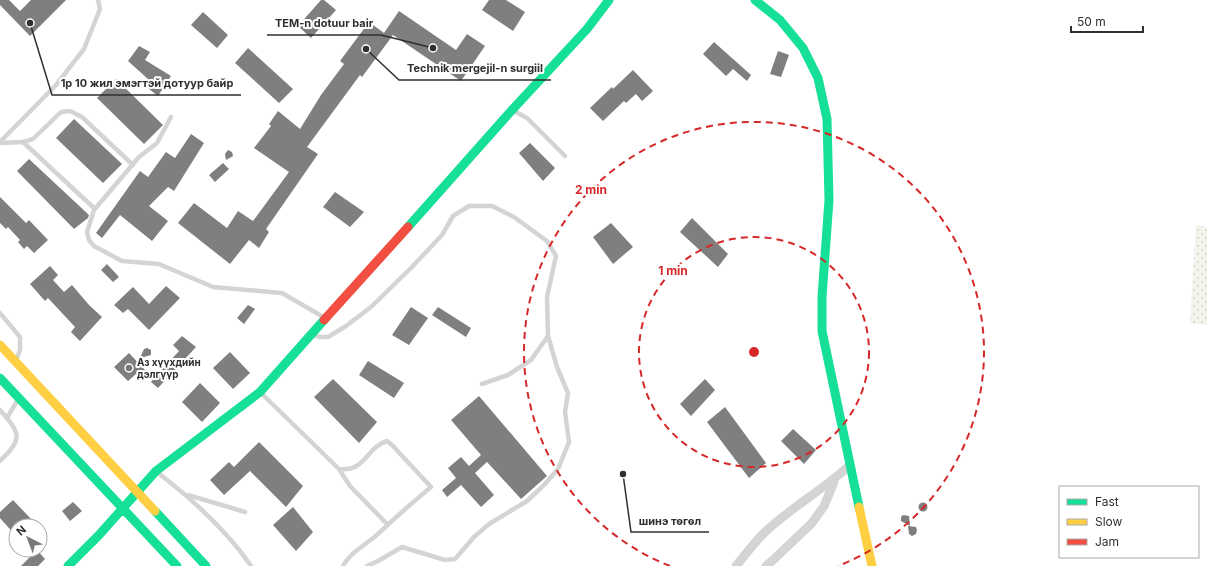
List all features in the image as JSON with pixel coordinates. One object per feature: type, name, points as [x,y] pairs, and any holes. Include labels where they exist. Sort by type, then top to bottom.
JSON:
[{"type":"street","points":[[68,566],[123,509],[137,491],[156,471],[260,392],[512,110],[587,29],[609,0]]},
{"type":"street","points":[[755,0],[780,20],[803,48],[818,78],[828,119],[829,200],[822,297],[822,331],[872,566]]},
{"type":"street","points":[[0,345],[206,566]]},
{"type":"street","points":[[0,378],[177,566]]},
{"type":"street","points":[[736,566],[763,534],[779,520],[834,480],[850,465]]},
{"type":"street","points":[[766,566],[812,523],[824,506],[834,480]]},
{"type":"lane","points":[[0,143],[56,85],[84,49],[100,8],[98,0]]},
{"type":"lane","points":[[512,110],[527,118],[566,156]]},
{"type":"lane","points":[[0,143],[22,142],[33,139],[61,112],[70,111],[82,117],[133,165]]},
{"type":"lane","points":[[171,117],[158,143],[139,157],[95,209],[87,232],[89,240],[94,246],[122,261],[159,264],[213,286],[282,293],[326,318]]},
{"type":"lane","points":[[22,142],[95,209]]},
{"type":"lane","points":[[311,334],[328,338],[372,307],[442,235],[453,216],[469,206],[492,206],[514,216],[547,241],[556,256],[547,297],[548,336],[557,367],[568,393],[565,412],[569,442],[558,469],[527,501],[488,524],[474,537],[455,559],[445,560],[402,547],[367,566]]},
{"type":"lane","points":[[0,313],[20,337],[20,350],[16,362]]},
{"type":"lane","points":[[482,384],[508,375],[531,360],[548,336]]},
{"type":"lane","points":[[260,392],[339,469],[350,486],[387,524]]},
{"type":"lane","points":[[7,418],[19,398]]},
{"type":"lane","points":[[0,410],[13,426],[17,436],[16,441],[9,452],[0,461]]},
{"type":"lane","points":[[339,469],[348,470],[355,468],[380,443],[387,441],[431,487],[387,524],[380,533],[356,551],[346,561],[344,566]]},
{"type":"lane","points":[[156,471],[187,495],[241,550],[252,566]]},
{"type":"lane","points":[[187,495],[245,512]]},
{"type":"shaded area","points":[[1196,225],[1207,227],[1207,325],[1190,323]]},
{"type":"building","points":[[0,0],[9,0],[20,11],[31,0],[66,0],[30,36],[0,5]]},
{"type":"building","points":[[321,0],[324,0],[336,10],[311,38],[298,26]]},
{"type":"building","points":[[489,0],[506,0],[525,12],[513,31],[482,10]]},
{"type":"building","points":[[399,11],[456,50],[467,34],[485,46],[461,81],[393,35],[362,77],[360,75],[307,147],[318,154],[266,229],[269,232],[259,248],[249,240],[230,264],[178,223],[194,203],[227,228],[238,211],[253,221],[289,172],[254,148],[271,126],[269,124],[278,111],[300,129],[321,95],[344,64],[340,61],[369,22],[384,33]]},
{"type":"building","points":[[203,12],[228,35],[217,48],[191,25]]},
{"type":"building","points":[[714,42],[751,75],[747,81],[733,69],[726,76],[703,54]]},
{"type":"building","points":[[139,46],[150,52],[145,60],[171,76],[158,96],[144,85],[148,79],[128,61]]},
{"type":"building","points":[[248,48],[293,89],[279,103],[235,63]]},
{"type":"building","points":[[778,51],[789,55],[781,77],[770,74]]},
{"type":"building","points":[[633,70],[653,91],[642,101],[636,94],[626,103],[624,101],[603,121],[590,108]]},
{"type":"building","points":[[116,79],[163,125],[144,144],[97,98]]},
{"type":"building","points":[[74,119],[122,164],[103,183],[56,138]]},
{"type":"building","points":[[191,134],[204,143],[174,191],[168,187],[149,206],[168,221],[152,241],[120,215],[102,238],[96,233],[140,171],[148,177],[166,152],[175,158]]},
{"type":"building","points":[[530,143],[555,168],[543,181],[519,153]]},
{"type":"building","points":[[228,150],[232,152],[233,156],[226,160],[225,154]]},
{"type":"building","points":[[29,159],[89,215],[88,218],[74,229],[17,171]]},
{"type":"building","points":[[223,163],[229,169],[215,182],[209,175]]},
{"type":"building","points":[[335,192],[364,212],[350,227],[323,207]]},
{"type":"building","points":[[0,197],[26,223],[29,220],[48,240],[34,253],[27,246],[24,249],[18,242],[20,240],[8,227],[6,229],[0,223]]},
{"type":"building","points":[[692,218],[728,254],[718,267],[680,232]]},
{"type":"building","points":[[611,223],[633,247],[613,264],[593,237]]},
{"type":"building","points":[[107,264],[119,277],[113,282],[101,270]]},
{"type":"building","points":[[50,266],[58,275],[53,280],[64,292],[72,285],[89,305],[102,317],[80,341],[71,332],[75,327],[48,298],[45,301],[30,284]]},
{"type":"building","points":[[166,286],[180,298],[149,330],[128,309],[123,313],[114,305],[133,287],[149,304]]},
{"type":"building","points":[[248,305],[255,309],[244,324],[237,318]]},
{"type":"building","points":[[411,307],[428,318],[409,345],[392,335]]},
{"type":"building","points":[[438,307],[471,328],[466,337],[432,315]]},
{"type":"building","points":[[182,336],[196,347],[158,388],[151,382],[179,351],[173,345]]},
{"type":"building","points":[[147,348],[151,350],[151,355],[140,358],[144,349]]},
{"type":"building","points":[[230,352],[250,373],[233,389],[213,368]]},
{"type":"building","name":"Аз хүүхдийн дэлгүүр","points":[[129,353],[145,370],[138,376],[136,374],[128,381],[114,367]]},
{"type":"building","points":[[368,361],[404,383],[394,398],[359,375]]},
{"type":"building","points":[[333,379],[377,422],[359,443],[314,397]]},
{"type":"building","points":[[705,379],[715,390],[691,416],[680,404]]},
{"type":"building","points":[[200,383],[220,403],[202,422],[182,402]]},
{"type":"building","points":[[479,396],[547,476],[521,499],[487,462],[475,473],[494,495],[481,507],[461,485],[447,497],[442,490],[456,478],[448,468],[461,457],[469,466],[481,455],[451,420]]},
{"type":"building","points":[[725,407],[766,463],[749,478],[707,422]]},
{"type":"building","points":[[793,429],[816,450],[804,464],[781,441]]},
{"type":"building","points":[[259,442],[303,486],[286,507],[250,471],[224,495],[210,480],[229,462],[234,467]]},
{"type":"building","points":[[13,500],[30,518],[8,518],[8,527],[0,518],[0,512]]},
{"type":"building","points":[[73,502],[82,511],[70,521],[62,511]]},
{"type":"building","points":[[923,502],[928,507],[923,512],[918,507]]},
{"type":"building","points":[[293,507],[313,532],[296,551],[273,525]]},
{"type":"building","points":[[903,515],[909,516],[910,526],[901,521],[901,517]]},
{"type":"building","points":[[908,526],[916,527],[916,534],[912,536],[909,534]]},
{"type":"building","points":[[29,558],[45,559],[38,566],[21,566]]},
{"type":"traffic: fast","points":[[408,227],[512,110],[587,29],[609,0]]},
{"type":"traffic: fast","points":[[755,0],[780,20],[803,48],[818,78],[827,119],[829,200],[822,297],[822,331],[859,507]]},
{"type":"traffic: fast","points":[[68,566],[99,535],[156,471],[260,392],[324,320]]},
{"type":"traffic: fast","points":[[0,378],[177,566]]},
{"type":"traffic: fast","points":[[155,511],[206,566]]},
{"type":"traffic: slow","points":[[0,345],[155,511]]},
{"type":"traffic: slow","points":[[859,507],[872,566]]},
{"type":"traffic: jam","points":[[324,320],[408,227]]},
{"type":"place","name":"1р 10 жил эмэгтэй дотуур байр","points":[[30,23]]},
{"type":"place","name":"TEM-n dotuur bair","points":[[433,48]]},
{"type":"place","name":"Technik mergejil-n surgiil","points":[[366,49]]},
{"type":"place","name":"Аз хүүхдийн дэлгүүр","points":[[129,368]]},
{"type":"place","name":"шинэ төгөл","points":[[623,474]]}]
